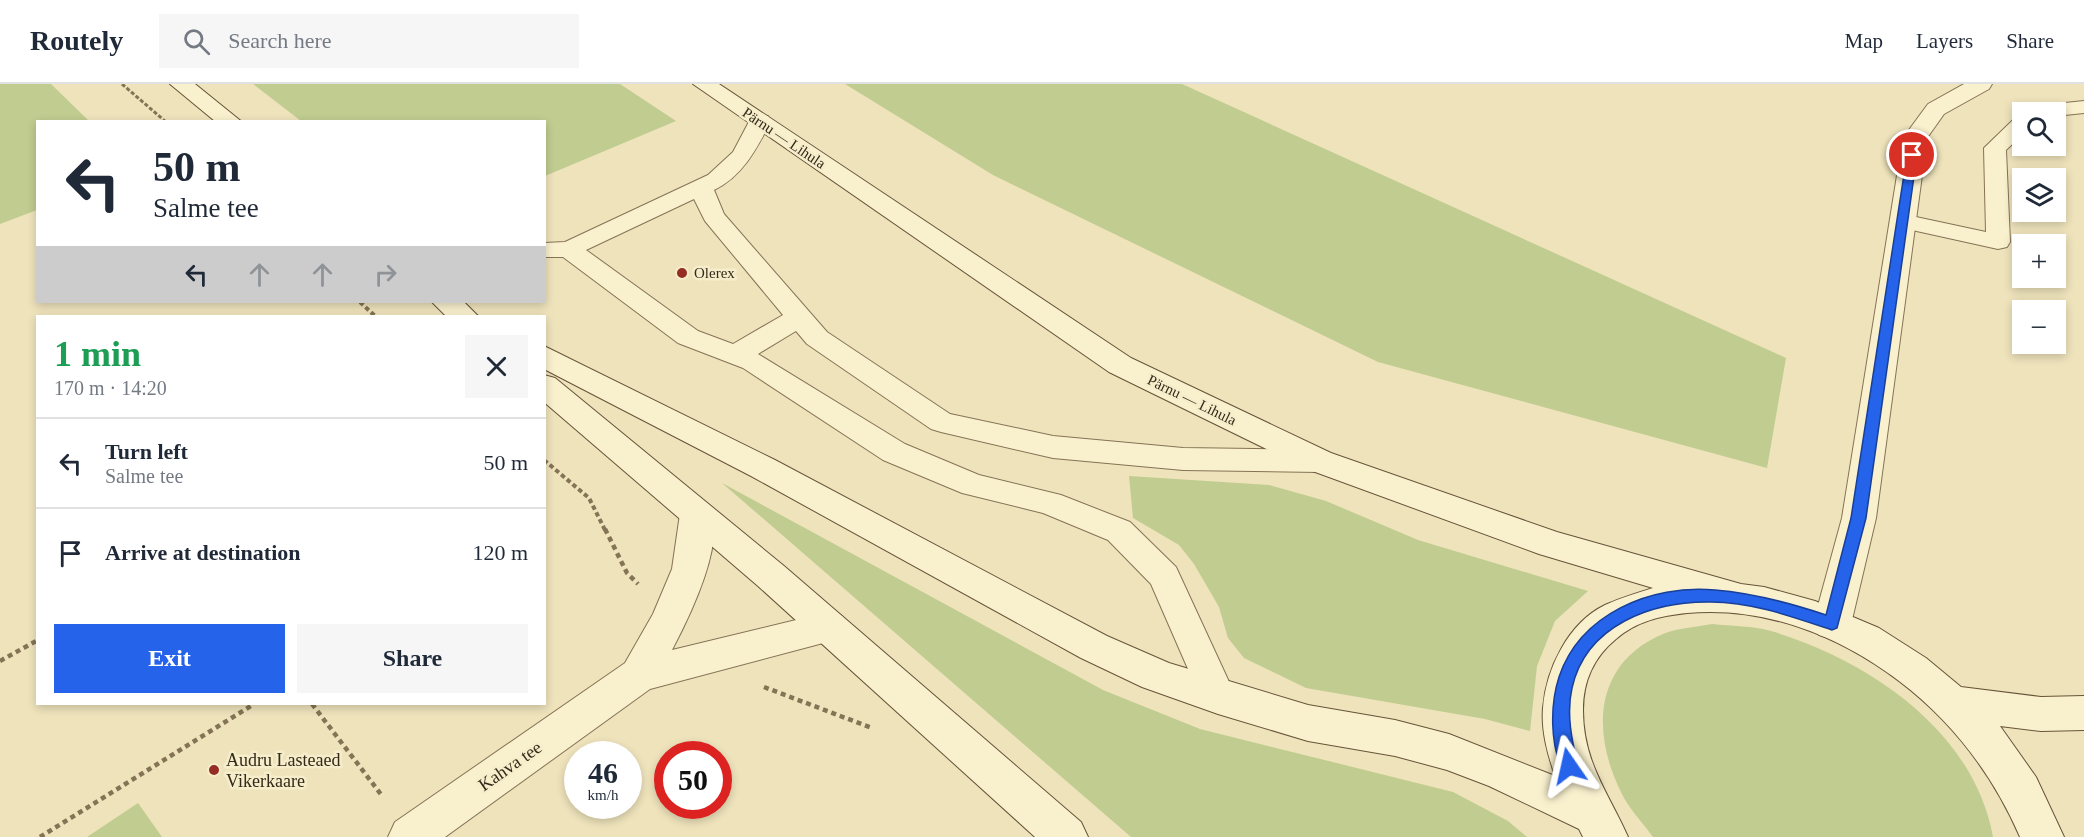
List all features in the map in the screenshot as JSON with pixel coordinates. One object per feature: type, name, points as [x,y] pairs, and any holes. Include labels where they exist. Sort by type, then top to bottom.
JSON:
[{"type":"main road","points":[[181,84],[228,120]]},
{"type":"main road","name":"Pärnu — Lihula","points":[[704,84],[1120,365],[1319,461],[1551,544],[1738,598]]},
{"type":"main road","points":[[1832,624],[1859,518],[1915,138],[1936,109],[1981,84]]},
{"type":"main road","points":[[546,357],[763,468],[1094,646],[1156,675],[1218,697],[1308,723],[1395,738],[1449,753],[1504,773],[1602,831]]},
{"type":"main road","points":[[546,387],[829,627],[1066,837]]},
{"type":"main road","name":"Kahva tee","points":[[639,675],[670,618],[690,569],[697,514]]},
{"type":"main road","points":[[1602,831],[1569,766],[1561,726],[1563,690],[1571,664],[1589,638],[1615,617],[1641,605],[1677,597],[1738,598],[1785,607],[1832,624],[1906,665],[1954,703],[1982,732],[2006,762],[2031,804],[2042,837]]},
{"type":"main road","name":"Kahva tee","points":[[412,836],[639,675],[829,627]]},
{"type":"main road","points":[[1954,703],[2041,714],[2084,713]]},
{"type":"lane","points":[[2066,109],[2084,107]]},
{"type":"lane","points":[[557,249],[716,180],[742,155],[760,121]]},
{"type":"lane","points":[[1902,221],[1998,242],[1995,147],[2012,133]]},
{"type":"lane","points":[[701,186],[713,216],[817,338],[941,422],[1053,447],[1183,459],[1319,461]]},
{"type":"lane","points":[[557,249],[688,338],[737,354],[894,452],[973,485],[1050,503],[1119,531],[1164,576],[1218,697]]},
{"type":"lane","points":[[737,354],[800,317]]},
{"type":"path","points":[[122,84],[164,120]]},
{"type":"path","points":[[361,303],[374,315]]},
{"type":"path","points":[[0,661],[36,641]]},
{"type":"path","points":[[40,837],[252,705]]},
{"type":"path","points":[[313,705],[412,836]]},
{"type":"green space","points":[[0,84],[51,84],[88,120],[36,120],[36,210],[0,224]]},
{"type":"green space","points":[[253,84],[620,84],[676,121],[546,176],[546,120],[300,120]]},
{"type":"green space","points":[[845,84],[1182,84],[1786,358],[1767,468],[1378,362],[993,175]]},
{"type":"green space","points":[[1129,476],[1269,485],[1326,501],[1418,540],[1588,591],[1555,621],[1537,666],[1530,731],[1485,719],[1306,688],[1244,658],[1228,638],[1219,607],[1194,564],[1179,545],[1133,518]]},
{"type":"green space","points":[[722,483],[1103,690],[1200,729],[1453,792],[1508,821],[1527,837],[1131,837]]},
{"type":"green space","points":[[1712,624],[1764,629],[1808,644],[1879,681],[1912,705],[1940,733],[1964,764],[1982,799],[1993,837],[1653,837],[1628,804],[1611,769],[1605,746],[1603,723],[1605,701],[1611,681],[1623,662],[1640,647],[1669,632]]},
{"type":"green space","points":[[138,803],[162,837],[87,837]]},
{"type":"place","name":"Olerex","points":[[682,273]]},
{"type":"place","name":"Audru Lasteaed Vikerkaare","points":[[214,770]]},
{"type":"route","points":[[1569,766],[1561,726],[1563,690],[1571,664],[1589,638],[1615,617],[1641,605],[1677,597],[1713,596],[1785,607],[1832,624],[1859,518],[1912,155]]}]
